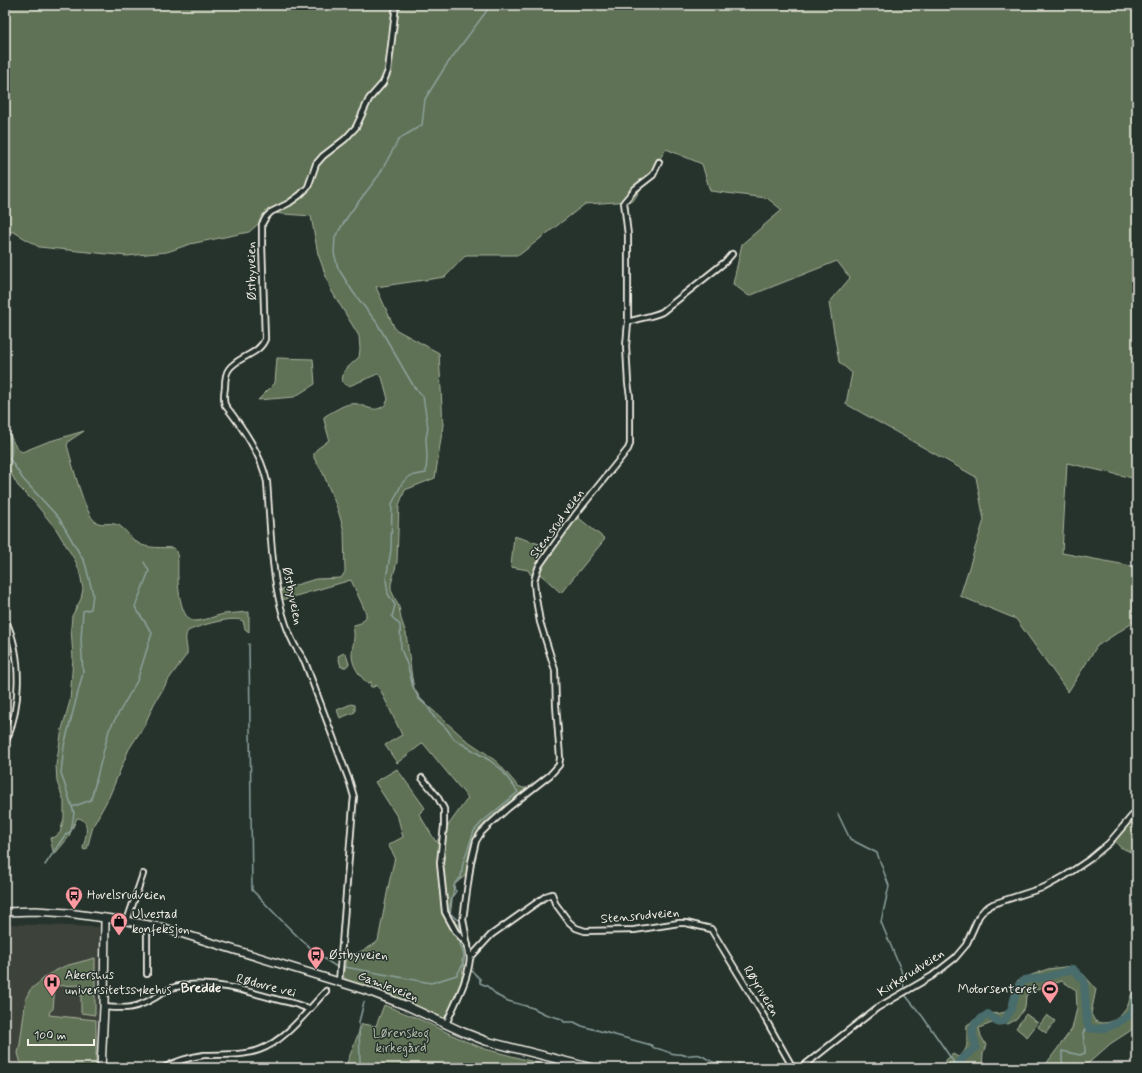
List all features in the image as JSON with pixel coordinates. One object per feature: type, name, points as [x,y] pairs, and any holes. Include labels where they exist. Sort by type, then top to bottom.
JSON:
[{"type":"main road","name":"Gamleveien","points":[[5,912],[52,912],[105,918],[147,924],[181,932],[340,982],[407,1006],[469,1035],[491,1043],[592,1068]]},
{"type":"main road","points":[[101,1068],[104,1007],[105,918]]},
{"type":"street","name":"Østbyveien","points":[[340,982],[354,797],[306,662],[294,645],[288,630],[279,598],[274,573],[265,473],[247,436],[223,400],[226,375],[229,368],[238,361],[258,350],[263,345],[265,340],[262,224],[266,217],[278,207],[289,203],[308,187],[316,164],[323,156],[346,139],[356,127],[369,99],[383,83],[388,71],[396,5]]},
{"type":"street","points":[[659,162],[653,175],[635,190],[624,202],[628,235],[628,322],[637,318],[653,316],[662,312],[725,262],[732,254]]},
{"type":"street","name":"Stensrud veien","points":[[446,1024],[466,977],[470,958],[464,919],[471,862],[476,841],[489,825],[550,775],[559,765],[560,758],[555,670],[540,622],[534,582],[539,566],[575,515],[626,453],[630,444],[630,396],[626,346],[628,322]]},
{"type":"street","points":[[5,619],[12,640],[17,669],[16,705],[13,723],[5,744]]},
{"type":"street","points":[[422,778],[437,796],[444,809],[444,826],[440,863],[445,912],[456,932],[468,945]]},
{"type":"street","name":"Kirkerudveien","points":[[801,1068],[877,1008],[932,976],[955,958],[966,945],[979,916],[985,909],[993,904],[1045,887],[1090,860],[1109,844],[1137,810]]},
{"type":"street","points":[[127,921],[143,874]]},
{"type":"street","name":"Stensrudveien","points":[[470,958],[491,935],[546,896],[552,894],[555,903],[569,922],[576,928],[585,931],[634,930],[679,923],[709,928]]},
{"type":"street","points":[[147,924],[147,974]]},
{"type":"street","name":"Røyriveien","points":[[709,928],[714,932],[793,1068]]},
{"type":"street","name":"Rødovre vei","points":[[104,1007],[129,1009],[139,1006],[173,987],[187,984],[224,986],[303,1006],[308,1009]]},
{"type":"street","points":[[163,1068],[187,1059],[203,1056],[243,1054],[268,1047],[280,1039],[326,991]]},
{"type":"shaded area","name":"Akershus universitetssykehus","points":[[5,924],[99,927],[97,1068],[5,1068]]},
{"type":"green space","points":[[5,5],[1137,5],[1137,479],[1067,463],[1062,553],[1137,567],[1137,620],[1097,646],[1068,692],[1016,619],[960,596],[984,520],[976,477],[846,404],[852,373],[839,362],[829,303],[850,278],[837,261],[749,296],[733,284],[742,244],[782,210],[767,198],[710,191],[702,164],[666,149],[633,201],[585,204],[519,255],[466,255],[445,277],[376,287],[395,329],[439,353],[443,425],[435,478],[405,490],[399,505],[397,562],[391,584],[391,590],[399,607],[406,633],[414,688],[420,698],[427,705],[465,739],[498,763],[518,786],[527,788],[492,816],[480,828],[470,848],[467,874],[454,885],[450,916],[461,927],[465,955],[460,988],[445,1021],[398,998],[348,981],[343,976],[346,959],[378,941],[395,857],[388,845],[403,837],[398,818],[375,782],[397,769],[425,808],[419,814],[436,842],[468,798],[423,743],[397,763],[385,745],[402,735],[381,691],[376,685],[371,687],[370,684],[372,682],[367,683],[359,674],[353,663],[353,627],[354,625],[361,623],[366,617],[366,613],[351,580],[282,600],[279,590],[316,579],[341,578],[345,572],[344,531],[338,510],[323,473],[314,458],[314,453],[328,441],[329,438],[324,417],[341,407],[350,404],[376,409],[381,408],[386,404],[388,399],[382,377],[378,374],[349,386],[344,384],[342,380],[344,371],[359,357],[359,336],[331,290],[318,254],[311,216],[271,213],[249,232],[190,244],[167,252],[127,256],[39,247],[14,232],[5,232]]},
{"type":"green space","points":[[277,358],[313,359],[315,384],[294,397],[258,400],[275,383]]},
{"type":"green space","points":[[5,423],[16,447],[22,452],[47,442],[84,431],[69,441],[67,445],[83,499],[92,518],[101,524],[113,524],[120,526],[141,545],[174,548],[178,558],[178,583],[181,603],[183,610],[190,619],[198,621],[224,614],[249,612],[249,632],[245,629],[243,621],[232,619],[207,624],[188,631],[186,639],[187,654],[169,679],[154,704],[144,726],[129,749],[109,797],[93,826],[87,849],[84,850],[83,848],[86,835],[85,822],[82,819],[77,818],[68,838],[54,855],[50,838],[55,837],[60,833],[64,818],[64,801],[57,782],[56,765],[62,729],[70,701],[73,658],[71,627],[72,616],[81,599],[83,589],[76,562],[56,529],[35,503],[18,486],[5,463]]},
{"type":"green space","points":[[575,515],[605,539],[561,593],[540,574],[531,575],[528,570],[511,567],[514,536],[552,548]]},
{"type":"green space","points":[[344,653],[346,654],[349,664],[346,667],[341,667],[338,656]]},
{"type":"green space","points":[[351,704],[355,705],[355,712],[340,718],[337,710]]},
{"type":"green space","points":[[1137,812],[1137,855],[1120,847],[1114,840]]},
{"type":"green space","points":[[95,958],[95,1015],[81,1013],[81,985],[55,986],[53,1009],[50,1011],[49,1015],[96,1020],[96,1068],[22,1068],[18,1053],[26,998],[30,990],[49,974],[65,966]]},
{"type":"green space","points":[[1072,966],[1084,975],[1096,989],[1091,1014],[1095,1021],[1100,1023],[1110,1022],[1122,1014],[1128,1005],[1131,995],[1137,989],[1137,1024],[1130,1031],[1110,1044],[1083,1068],[1043,1068],[1072,1029],[1077,1008],[1076,990],[1062,981],[1029,993],[1026,996],[1025,1007],[1017,1019],[1008,1024],[992,1023],[979,1028],[986,1045],[983,1053],[982,1068],[946,1068],[946,1060],[953,1054],[958,1057],[965,1050],[967,1043],[967,1025],[983,1015],[1001,1013],[1010,1008],[1018,980],[1048,969]]},
{"type":"green space","name":"Lørenskog kirkegård","points":[[384,1005],[417,1018],[485,1049],[557,1068],[345,1068],[362,1024],[376,1026]]},
{"type":"green space","points":[[1026,1014],[1038,1023],[1027,1037],[1016,1028]]},
{"type":"green space","points":[[1047,1015],[1055,1021],[1046,1033],[1038,1027]]},
{"type":"waterway","points":[[460,934],[460,920],[455,918],[450,913],[450,904],[456,891],[454,889],[455,883],[461,877],[463,863],[474,831],[482,822],[518,792],[501,769],[454,739],[446,728],[434,717],[428,707],[419,699],[413,687],[408,667],[401,649],[400,625],[392,617],[395,605],[388,594],[386,579],[391,550],[392,504],[402,483],[410,476],[426,473],[426,438],[428,428],[423,396],[414,387],[377,323],[353,292],[338,268],[334,253],[335,237],[350,213],[379,175],[399,139],[422,125],[425,99],[445,67],[491,5]]},
{"type":"waterway","points":[[5,429],[11,443],[12,451],[10,459],[23,479],[59,518],[85,563],[93,594],[91,609],[83,611],[81,639],[83,673],[64,746],[61,773],[74,813],[71,831],[65,835],[45,865]]},
{"type":"waterway","points":[[72,807],[91,800],[109,730],[137,681],[152,633],[135,607],[149,571],[144,562]]},
{"type":"waterway","points":[[249,644],[252,890],[314,951],[337,967]]},
{"type":"waterway","points":[[838,814],[850,839],[877,853],[889,886],[881,922],[901,970],[904,988]]},
{"type":"waterway","points":[[459,938],[464,955],[462,960],[463,964],[467,967]]},
{"type":"waterway","points":[[345,967],[431,983],[457,975],[463,964]]},
{"type":"waterway","points":[[470,969],[480,979],[480,983],[487,986],[498,996],[508,1001],[533,1008],[545,1014],[562,1019],[564,1022],[574,1022],[582,1026],[651,1045],[654,1048],[671,1053],[686,1056],[700,1055],[712,1062],[722,1063],[722,1066],[727,1068]]},
{"type":"waterway","points":[[957,1068],[960,1061],[976,1047],[973,1036],[975,1025],[988,1014],[997,1022],[1004,1021],[1011,1010],[1018,986],[1024,980],[1043,978],[1073,969],[1084,981],[1087,1022],[1089,1028],[1095,1029],[1101,1029],[1117,1023],[1133,1013],[1135,997],[1137,996]]},
{"type":"waterway","points":[[906,996],[923,1017],[957,1067]]},
{"type":"waterway","points":[[356,1068],[360,1063],[359,1022],[364,1002]]},
{"type":"waterway","points":[[1065,1068],[1062,1061],[1062,1051],[1080,1055],[1085,1053],[1083,1033],[1086,1028],[1089,1028]]},
{"type":"waterway","points":[[737,1068],[738,1063],[748,1066],[771,1068]]},
{"type":"place","name":"Hovelsrudveien","points":[[74,910]]},
{"type":"place","name":"Ulvestad konfeksjon","points":[[119,936]]},
{"type":"place","name":"Østbyveien","points":[[316,970]]},
{"type":"place","name":"Akershus universitetssykehus","points":[[52,997]]},
{"type":"place","name":"Motorsenteret","points":[[1050,1004]]},
{"type":"district","name":"Bredde","points":[[201,988]]}]
